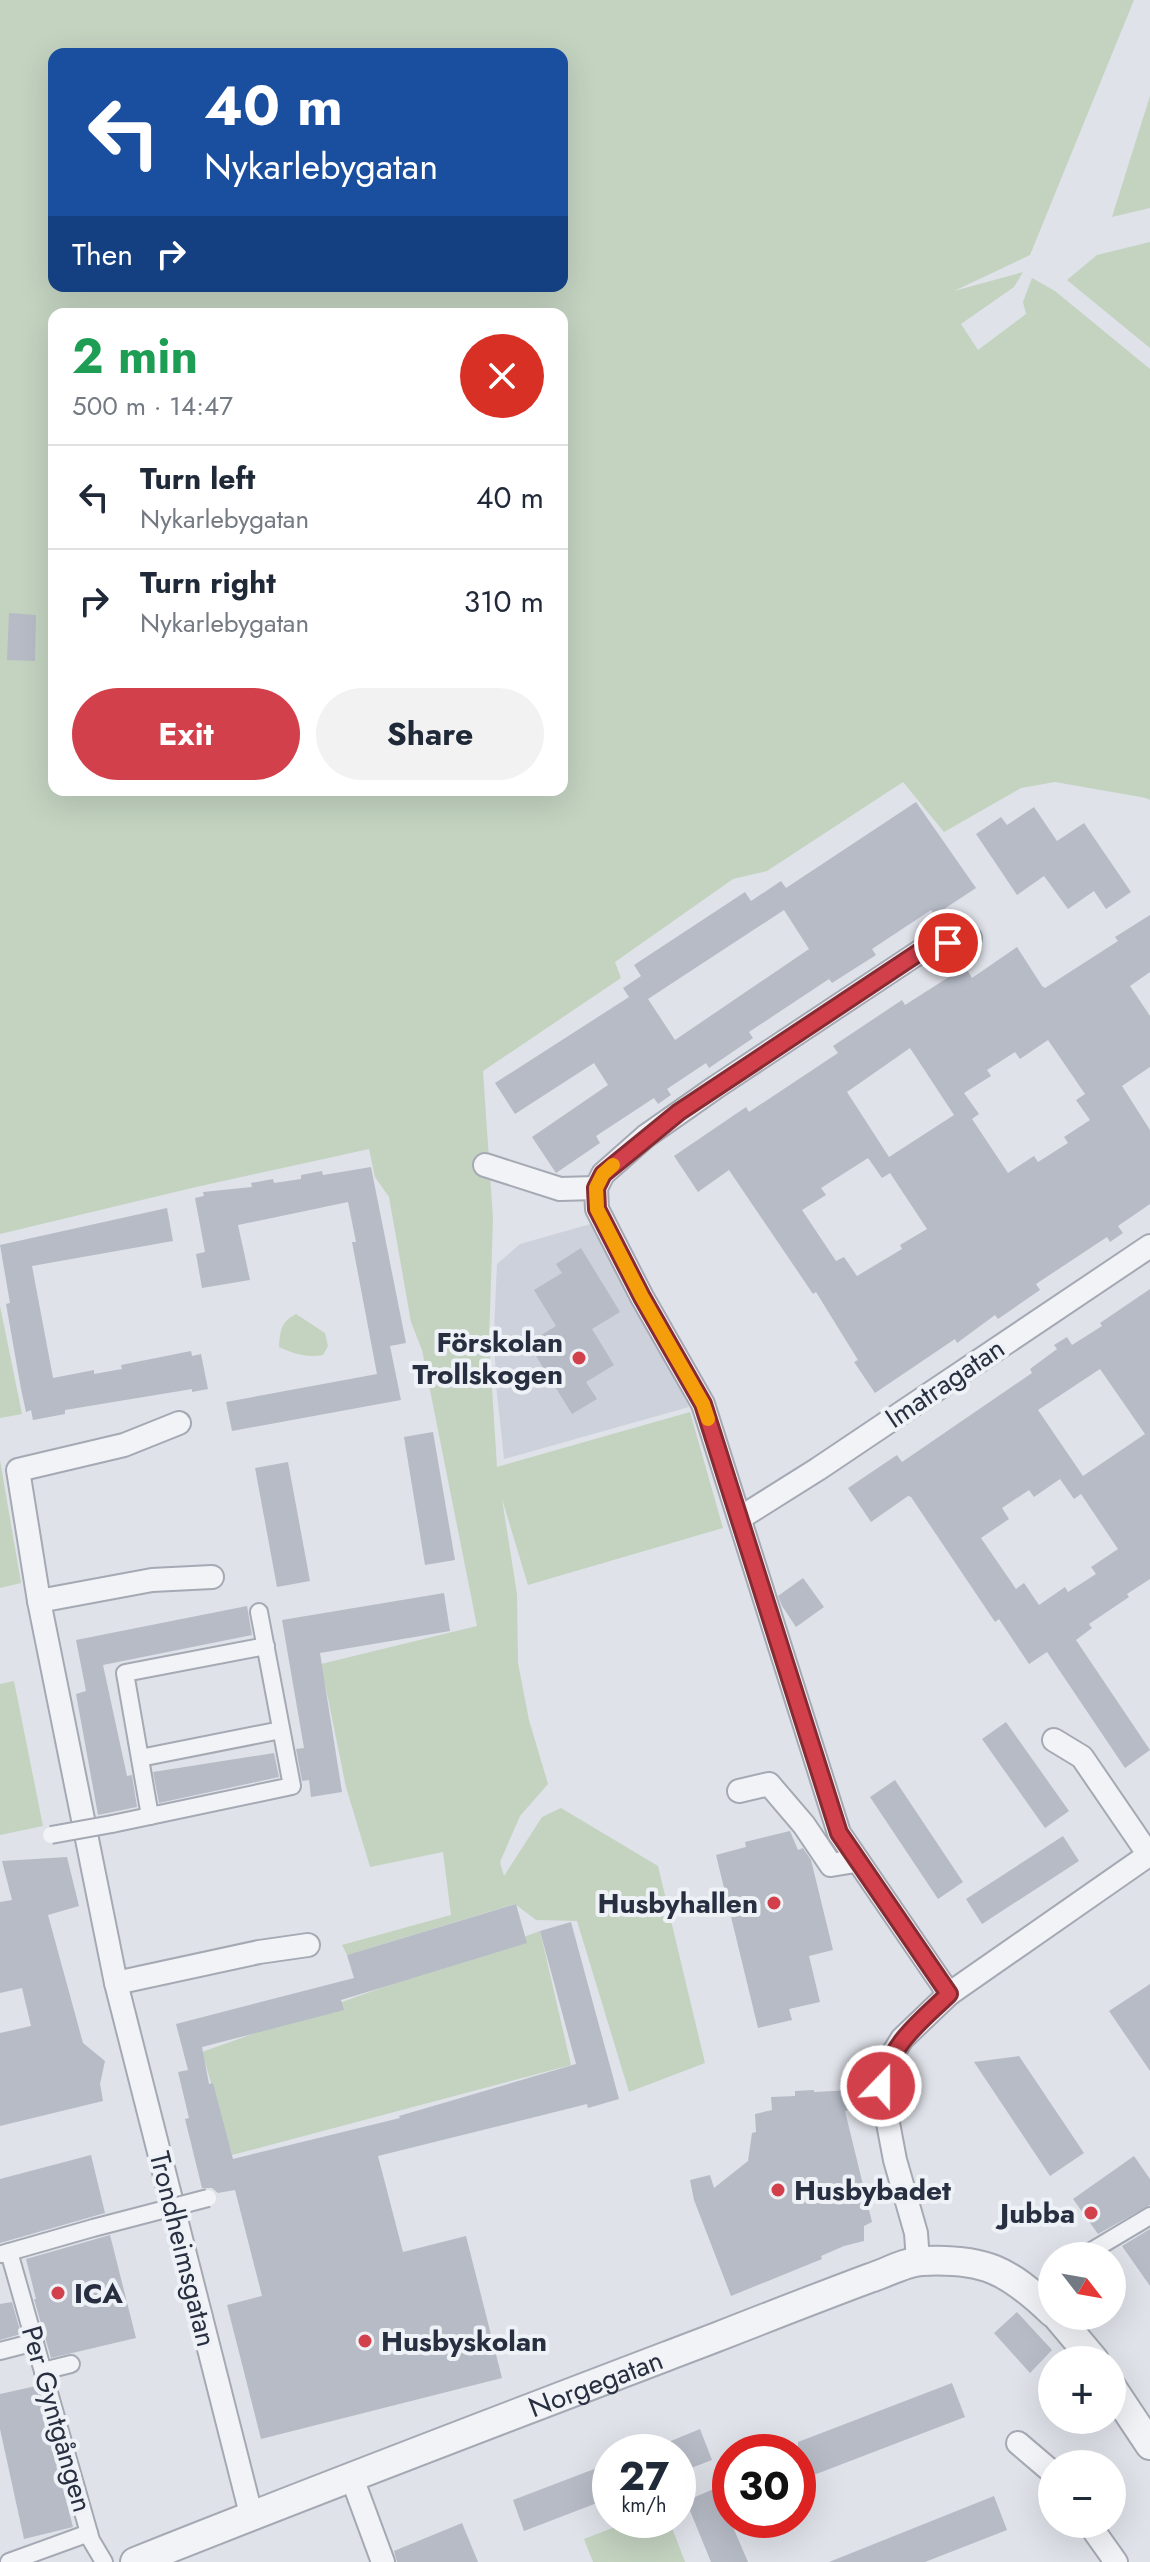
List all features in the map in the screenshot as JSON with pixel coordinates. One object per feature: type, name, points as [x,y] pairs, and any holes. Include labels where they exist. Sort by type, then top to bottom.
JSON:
[{"type":"street","points":[[949,1994],[855,1861],[839,1833],[703,1404],[642,1297],[597,1209],[596,1188],[603,1174],[646,1136],[716,1087],[927,947],[970,938]]},
{"type":"street","points":[[485,1165],[560,1189],[596,1188]]},
{"type":"street","name":"Imatragatan","points":[[740,1518],[1150,1246]]},
{"type":"street","name":"Trondheimsgatan","points":[[179,1423],[124,1445],[18,1470],[39,1601],[116,1983],[251,2514]]},
{"type":"street","points":[[39,1601],[152,1580],[212,1577]]},
{"type":"street","points":[[51,1835],[292,1786],[259,1612]]},
{"type":"street","points":[[150,1816],[125,1673],[266,1646]]},
{"type":"street","points":[[140,1758],[281,1730]]},
{"type":"street","points":[[918,2261],[916,2233],[895,2160],[881,2086],[887,2063],[902,2039],[949,1994],[1150,1854],[1082,1757],[1054,1740]]},
{"type":"street","points":[[739,1791],[769,1784],[804,1825],[831,1865],[855,1861]]},
{"type":"street","points":[[116,1983],[259,1952],[308,1945]]},
{"type":"street","points":[[5,2253],[208,2198]]},
{"type":"street","points":[[1106,2242],[1150,2216]]},
{"type":"street","name":"Per Gyntgången","points":[[5,2253],[35,2342],[88,2540],[104,2562]]},
{"type":"street","name":"Norgegatan","points":[[135,2562],[251,2514],[918,2261],[981,2264],[1023,2284],[1038,2298]]},
{"type":"street","points":[[1069,2330],[1082,2346]]},
{"type":"street","points":[[0,2351],[35,2342]]},
{"type":"street","points":[[43,2371],[71,2364]]},
{"type":"street","points":[[1126,2409],[1150,2445]]},
{"type":"street","points":[[1018,2443],[1038,2460]]},
{"type":"street","points":[[352,2478],[383,2562]]},
{"type":"street","points":[[1099,2538],[1116,2562]]},
{"type":"street","points":[[9,2562],[88,2540]]},
{"type":"shaded area","name":"Förskolan Trollskogen","points":[[594,1223],[689,1407],[504,1459],[494,1331],[497,1264],[520,1244]]},
{"type":"green space","points":[[0,0],[1134,0],[1030,255],[954,291],[1023,272],[1014,287],[961,324],[978,350],[1026,314],[1023,302],[1032,278],[1055,291],[1150,369],[1150,800],[1055,782],[1021,788],[944,832],[903,782],[767,871],[733,879],[615,962],[621,978],[483,1071],[493,1219],[489,1341],[497,1467],[690,1412],[723,1528],[528,1585],[502,1499],[517,1594],[518,1663],[529,1720],[548,1784],[520,1816],[500,1862],[504,1876],[542,1817],[561,1808],[658,1866],[705,2063],[629,2092],[577,1921],[536,1920],[515,1904],[347,1955],[342,1945],[451,1915],[443,1852],[370,1867],[346,1787],[321,1664],[477,1626],[422,1350],[411,1322],[389,1197],[375,1177],[369,1149],[0,1234]]},
{"type":"green space","points":[[1150,96],[1150,208],[1112,217]]},
{"type":"green space","points":[[1150,242],[1150,348],[1067,280],[1097,255]]},
{"type":"green space","points":[[0,1306],[22,1414],[0,1418]]},
{"type":"green space","points":[[296,1314],[325,1333],[328,1346],[323,1355],[301,1355],[279,1347],[282,1327]]},
{"type":"green space","points":[[0,1460],[21,1583],[0,1588]]},
{"type":"green space","points":[[14,1681],[43,1826],[0,1835],[0,1684]]},
{"type":"green space","points":[[540,1931],[571,2065],[232,2155],[202,2052]]},
{"type":"green space","points":[[592,2536],[676,2538],[685,2562],[593,2562],[584,2539]]},
{"type":"building","points":[[9,613],[36,615],[35,661],[7,660]]},
{"type":"building","points":[[916,802],[976,888],[935,915],[931,910],[872,949],[876,955],[832,983],[829,979],[749,1032],[753,1038],[709,1068],[706,1063],[667,1089],[671,1095],[658,1104],[654,1098],[596,1136],[600,1143],[556,1173],[532,1137],[608,1085],[594,1063],[515,1114],[495,1083],[629,997],[623,988],[641,976],[634,965],[745,892],[751,901],[781,881],[786,888]],"holes":[[[784,910],[809,949],[675,1040],[648,999]]]},
{"type":"building","points":[[1034,807],[1057,841],[1084,823],[1131,892],[1106,909],[1094,891],[1068,909],[1044,876],[1017,895],[976,834],[1001,817],[1007,825]]},
{"type":"building","points":[[1150,915],[1150,972],[1130,986],[1150,1016],[1150,1067],[1122,1086],[1150,1130],[1150,1204],[1118,1226],[1123,1233],[1110,1242],[1107,1237],[1036,1284],[1040,1290],[998,1319],[995,1315],[957,1343],[955,1339],[875,1393],[854,1362],[858,1360],[816,1292],[813,1294],[729,1170],[698,1192],[674,1156],[746,1107],[749,1112],[838,1053],[833,1046],[902,1000],[905,1005],[952,975],[949,972],[963,963],[972,978],[1017,947],[1045,988],[1118,941],[1115,937]],"holes":[[[1048,1040],[1085,1094],[1076,1100],[1090,1120],[1064,1137],[1068,1143],[1038,1162],[1034,1156],[1008,1173],[972,1119],[979,1114],[964,1093],[991,1076],[987,1070],[1015,1052],[1020,1059]],[[910,1048],[954,1115],[889,1157],[847,1092]],[[868,1158],[882,1178],[890,1173],[927,1229],[900,1245],[902,1249],[857,1276],[844,1257],[836,1261],[802,1210],[826,1195],[821,1188]]]},
{"type":"building","points":[[371,1167],[406,1343],[390,1346],[401,1400],[232,1431],[226,1402],[377,1374],[352,1242],[356,1242],[348,1202],[238,1225],[250,1280],[202,1288],[196,1254],[205,1252],[195,1198],[204,1196],[203,1192],[252,1187],[251,1183],[273,1179],[274,1183],[301,1179],[301,1175],[322,1171],[323,1175]]},
{"type":"building","points":[[167,1208],[173,1241],[32,1266],[53,1378],[94,1370],[94,1374],[122,1369],[121,1365],[191,1351],[192,1356],[201,1354],[208,1389],[65,1410],[65,1414],[33,1420],[31,1410],[26,1412],[21,1389],[6,1304],[10,1303],[0,1245]]},
{"type":"building","name":"Förskolan Trollskogen","points":[[581,1248],[620,1312],[592,1329],[614,1365],[586,1382],[597,1399],[572,1414],[528,1343],[556,1326],[534,1290],[562,1273],[556,1264]]},
{"type":"building","points":[[1150,1289],[1150,1579],[1089,1624],[1092,1628],[1076,1640],[1150,1750],[1125,1768],[1047,1652],[1029,1664],[999,1619],[995,1622],[911,1497],[908,1496],[871,1522],[848,1488],[897,1455],[902,1462],[1032,1373],[1030,1369],[1057,1349],[1054,1345],[1067,1337],[1072,1345],[1102,1326],[1100,1323]],"holes":[[[1100,1369],[1145,1434],[1083,1476],[1038,1410]],[[1060,1479],[1074,1499],[1081,1494],[1118,1549],[1091,1567],[1096,1574],[1068,1592],[1065,1587],[1039,1605],[1024,1583],[1016,1589],[981,1538],[1009,1519],[1002,1508],[1029,1490],[1034,1497]]]},
{"type":"building","points":[[433,1432],[455,1560],[425,1565],[404,1437]]},
{"type":"building","points":[[288,1462],[310,1581],[277,1587],[255,1468]]},
{"type":"building","points":[[803,1578],[824,1607],[796,1627],[778,1596]]},
{"type":"building","points":[[444,1593],[450,1631],[320,1653],[342,1792],[311,1797],[309,1780],[302,1781],[296,1749],[304,1748],[282,1620]]},
{"type":"building","points":[[247,1606],[252,1635],[103,1665],[127,1776],[132,1775],[137,1807],[98,1815],[76,1694],[86,1691],[76,1640]]},
{"type":"building","points":[[1006,1722],[1069,1811],[1045,1828],[982,1739]]},
{"type":"building","points":[[274,1753],[279,1777],[159,1803],[153,1772]]},
{"type":"building","points":[[895,1780],[963,1882],[938,1899],[870,1797]]},
{"type":"building","name":"Husbyhallen","points":[[790,1831],[798,1850],[803,1848],[811,1860],[833,1950],[809,1956],[820,2002],[789,2009],[792,2020],[758,2028],[716,1855],[746,1847],[745,1842]]},
{"type":"building","points":[[1063,1836],[1079,1861],[982,1924],[966,1899]]},
{"type":"building","points":[[67,1857],[79,1906],[48,1915],[83,2043],[105,2061],[100,2084],[103,2101],[0,2126],[0,2033],[31,2026],[22,1988],[0,1993],[0,1902],[12,1900],[2,1861]]},
{"type":"building","points":[[516,1904],[527,1943],[341,2000],[344,2010],[202,2047],[209,2084],[213,2083],[233,2159],[400,2118],[576,2064],[540,1931],[571,1922],[619,2099],[588,2108],[587,2104],[378,2156],[403,2252],[466,2236],[502,2378],[261,2439],[227,2305],[262,2296],[235,2190],[218,2193],[212,2188],[202,2188],[185,2119],[189,2118],[178,2072],[188,2070],[176,2024],[354,1978],[347,1955]]},
{"type":"building","points":[[1150,1984],[1150,2071],[1109,2011]]},
{"type":"building","points":[[1019,2056],[1084,2153],[1050,2176],[974,2062]]},
{"type":"building","name":"Husbybadet","points":[[852,2090],[852,2109],[845,2111],[872,2222],[864,2226],[864,2241],[844,2246],[821,2256],[822,2259],[731,2296],[694,2200],[690,2180],[710,2175],[714,2188],[748,2161],[752,2133],[756,2132],[755,2114],[772,2110],[771,2097],[795,2096],[795,2091]]},
{"type":"building","points":[[91,2155],[105,2213],[0,2243],[0,2179]]},
{"type":"building","points":[[1134,2156],[1150,2179],[1150,2205],[1098,2234],[1073,2199]]},
{"type":"building","points":[[1150,2229],[1150,2286],[1126,2252],[1126,2244]]},
{"type":"building","points":[[110,2235],[136,2338],[51,2358],[26,2259]]},
{"type":"building","points":[[12,2302],[21,2334],[0,2340],[0,2304]]},
{"type":"building","points":[[1017,2312],[1048,2346],[1038,2346],[1038,2365],[1030,2373],[994,2333]]},
{"type":"building","points":[[952,2383],[965,2417],[816,2474],[816,2435]]},
{"type":"building","points":[[36,2386],[73,2527],[24,2539],[0,2429],[0,2394]]},
{"type":"building","points":[[700,2429],[712,2460],[696,2466],[696,2434],[688,2434]]},
{"type":"building","points":[[592,2470],[592,2505],[524,2531],[513,2500]]},
{"type":"building","points":[[712,2490],[712,2538],[738,2538],[748,2562],[711,2562],[696,2525],[696,2497]]},
{"type":"building","points":[[994,2496],[1007,2530],[925,2562],[829,2562]]},
{"type":"building","points":[[462,2523],[478,2562],[397,2562],[394,2551]]},
{"type":"slow traffic","points":[[613,1165],[603,1174],[596,1188],[597,1209],[642,1297],[703,1404],[708,1419]]},
{"type":"place","name":"Förskolan Trollskogen","points":[[579,1358]]},
{"type":"place","name":"Husbyhallen","points":[[774,1903]]},
{"type":"place","name":"Husbybadet","points":[[778,2190]]},
{"type":"place","name":"Jubba","points":[[1091,2213]]},
{"type":"place","name":"ICA","points":[[58,2293]]},
{"type":"place","name":"Husbyskolan","points":[[365,2341]]},
{"type":"route","points":[[881,2086],[887,2063],[902,2039],[949,1994],[855,1861],[839,1833],[703,1404],[642,1297],[597,1209],[596,1188],[603,1174],[679,1112],[927,947],[948,943]]}]
